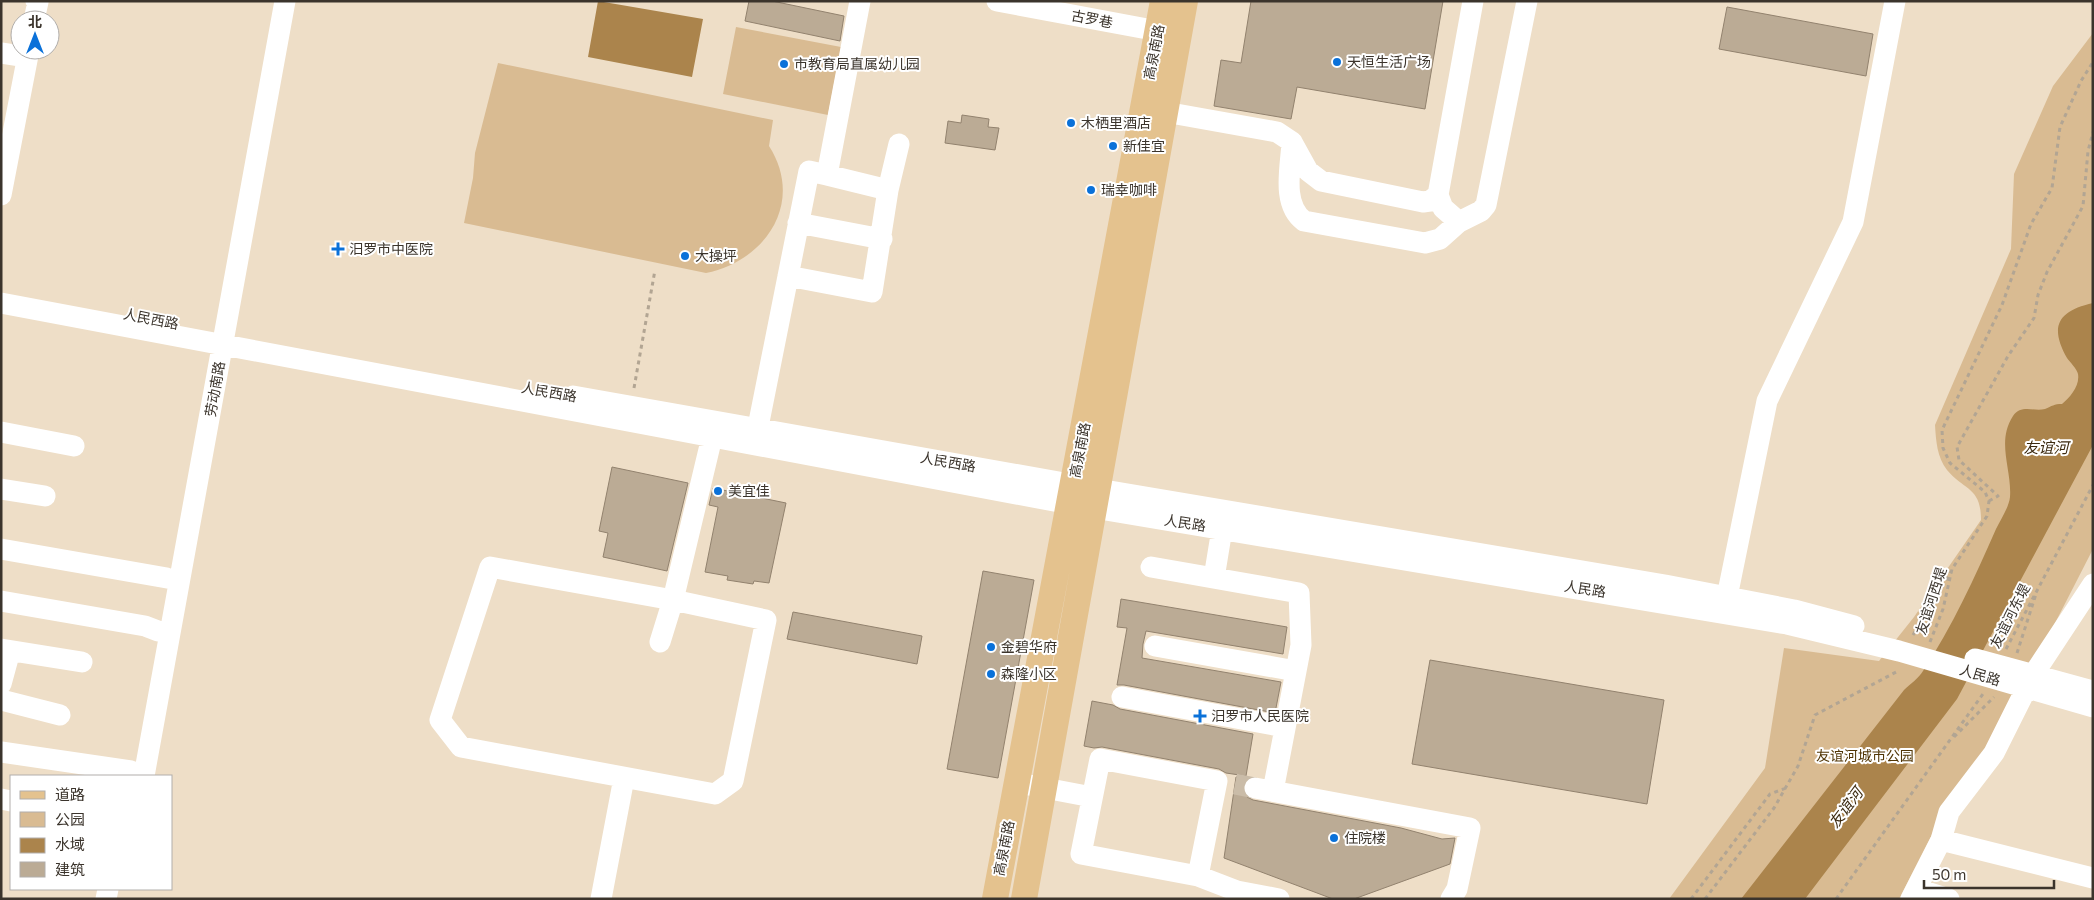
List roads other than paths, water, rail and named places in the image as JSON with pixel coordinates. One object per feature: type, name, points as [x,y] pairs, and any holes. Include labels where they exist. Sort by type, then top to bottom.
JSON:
[{"type":"main road","name":"高泉南路","points":[[1024,899],[1044,788],[1084,496],[1163,1]]},
{"type":"main road","name":"高泉南路","points":[[995,899],[1017,782],[1084,496],[1165,112],[1185,1]]},
{"type":"street","name":"劳动南路","points":[[135,774],[217,338],[270,1]]},
{"type":"street","name":"劳动南路","points":[[135,774],[167,578],[285,1]]},
{"type":"street","points":[[827,175],[860,1]]},
{"type":"street","name":"古罗巷","points":[[997,1],[1158,31]]},
{"type":"street","points":[[1292,142],[1289,185],[1293,208],[1297,216],[1304,221],[1425,243],[1440,238],[1473,1]]},
{"type":"street","points":[[1727,596],[1767,401],[1853,222],[1895,1]]},
{"type":"street","points":[[1165,112],[1277,132],[1292,142],[1308,171],[1321,181],[1444,212],[1481,211],[1486,204],[1526,2]]},
{"type":"street","points":[[1,195],[8,125],[26,60]]},
{"type":"street","points":[[788,276],[872,292],[882,239],[888,190],[899,144]]},
{"type":"street","points":[[756,436],[808,171],[888,190]]},
{"type":"street","points":[[798,223],[882,239]]},
{"type":"street","name":"人民西路","points":[[1,290],[217,338],[712,437],[756,436]]},
{"type":"street","name":"人民西路","points":[[1,303],[630,406],[756,436],[1084,496]]},
{"type":"street","points":[[1,432],[74,446]]},
{"type":"street","points":[[660,642],[673,600],[712,437]]},
{"type":"street","points":[[1,489],[44,496]]},
{"type":"street","name":"人民路","points":[[1084,496],[1727,596],[1794,610],[1909,653]]},
{"type":"street","name":"人民路","points":[[1084,496],[1222,529],[1787,624],[1909,653],[2093,691]]},
{"type":"street","points":[[1214,578],[1222,529]]},
{"type":"street","points":[[1,549],[167,578]]},
{"type":"street","points":[[490,567],[673,600],[766,620],[733,781],[715,794],[624,778],[461,747],[440,720],[490,567]]},
{"type":"street","points":[[1151,567],[1298,592],[1301,645],[1285,727],[1245,786],[1198,876]]},
{"type":"street","points":[[1949,899],[1914,894],[1942,840],[1949,812],[1994,753],[2016,674],[2093,584]]},
{"type":"street","points":[[1,601],[145,626],[158,631]]},
{"type":"street","points":[[1155,646],[1296,671]]},
{"type":"street","points":[[1,684],[6,650],[82,662]]},
{"type":"street","name":"人民路","points":[[2016,674],[2093,707]]},
{"type":"street","points":[[1122,698],[1285,727]]},
{"type":"street","points":[[1,700],[60,715]]},
{"type":"street","points":[[1,752],[135,774]]},
{"type":"street","points":[[1279,899],[1237,892],[1198,876],[1081,854],[1100,758],[1470,828],[1457,888],[1451,899]]},
{"type":"street","points":[[601,899],[624,778]]},
{"type":"street","points":[[1017,782],[1092,798]]},
{"type":"street","points":[[1942,840],[2093,878]]},
{"type":"water","points":[[598,1],[703,19],[692,77],[588,57]]},
{"type":"water","name":"友谊河","points":[[2093,303],[2093,445],[1957,699],[1805,899],[1741,899],[1904,690],[1921,674],[1934,654],[1962,602],[2008,505],[2010,487],[2005,446],[2008,426],[2016,412],[2024,409],[2041,410],[2062,404],[2074,391],[2078,374],[2062,347],[2058,329],[2065,315],[2081,306]]},
{"type":"tunnel","points":[[1235,784],[1255,788]]},
{"type":"place","name":"天恒生活广场","points":[[1337,62]]},
{"type":"place","name":"市教育局直属幼儿园","points":[[784,64]]},
{"type":"place","name":"木栖里酒店","points":[[1071,123]]},
{"type":"place","name":"新佳宜","points":[[1113,146]]},
{"type":"place","name":"瑞幸咖啡","points":[[1091,190]]},
{"type":"place","name":"汨罗市中医院","points":[[338,249]]},
{"type":"place","name":"大操坪","points":[[685,256]]},
{"type":"place","name":"美宜佳","points":[[718,491]]},
{"type":"place","name":"金碧华府","points":[[991,647]]},
{"type":"place","name":"森隆小区","points":[[991,674]]},
{"type":"place","name":"汨罗市人民医院","points":[[1200,716]]},
{"type":"place","name":"住院楼","points":[[1334,838]]},
{"type":"park label","name":"友谊河城市公园","points":[[1865,756]]}]
